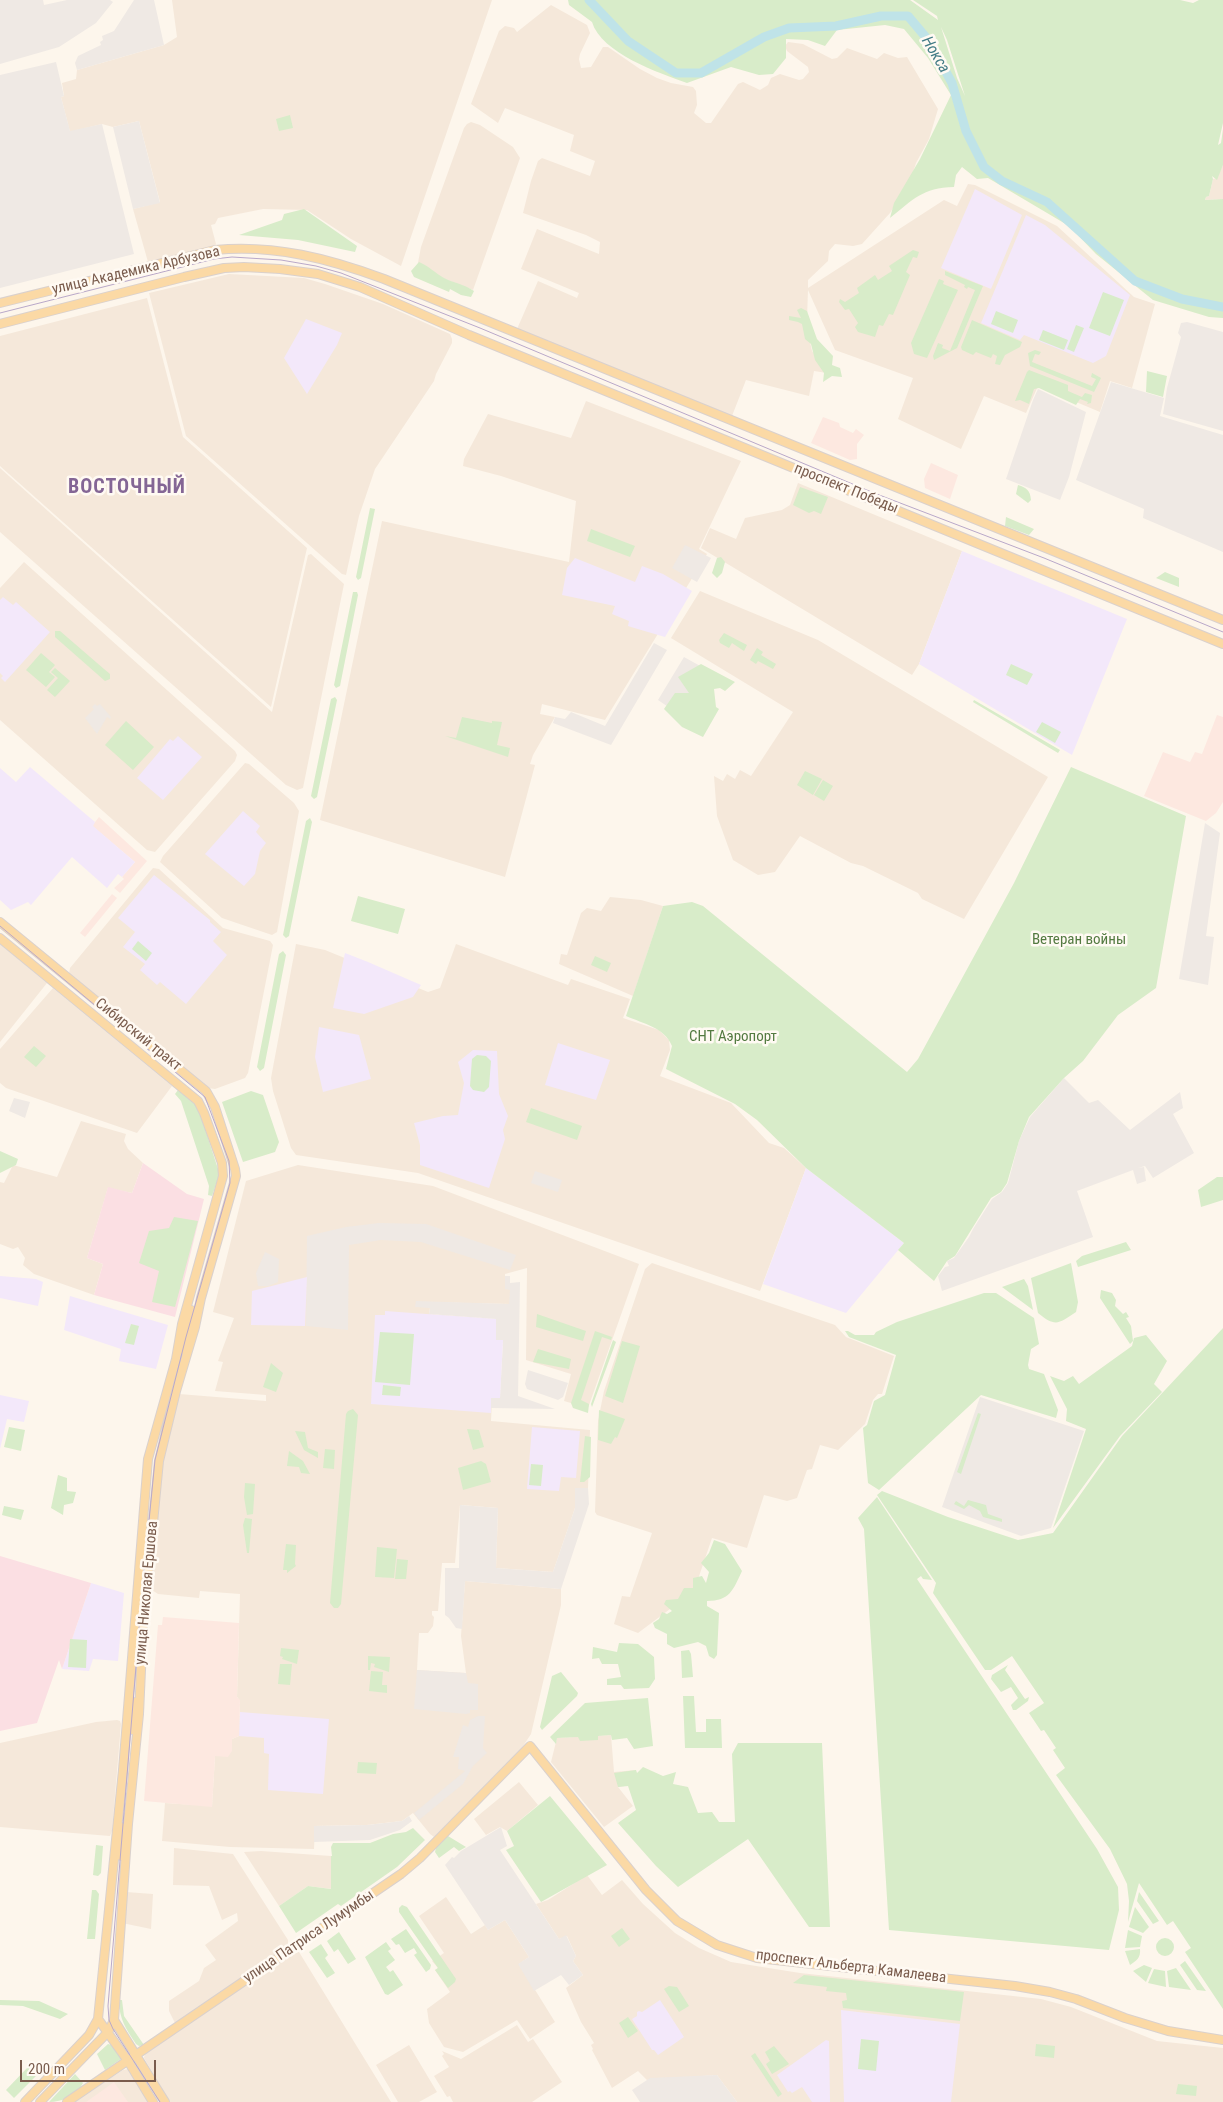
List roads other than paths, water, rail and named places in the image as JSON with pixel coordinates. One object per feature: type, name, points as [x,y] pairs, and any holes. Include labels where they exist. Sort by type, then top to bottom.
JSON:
[{"type":"main road","name":"улица Академика Арбузова","points":[[0,303],[215,250],[248,249],[316,256],[344,264],[472,315]]},
{"type":"main road","name":"улица Академика Арбузова","points":[[0,324],[184,277],[224,268],[244,267],[318,274],[360,287],[469,335]]},
{"type":"main road","name":"проспект Победы","points":[[472,315],[1223,620]]},
{"type":"main road","name":"проспект Победы","points":[[469,335],[1223,644]]},
{"type":"main road","name":"Сибирский тракт","points":[[0,922],[206,1091],[234,1163],[236,1176]]},
{"type":"main road","name":"Сибирский тракт","points":[[0,938],[198,1101],[222,1163],[223,1176]]},
{"type":"main road","name":"улица Николая Ершова","points":[[132,1653],[148,1459],[176,1359],[182,1324],[223,1176]]},
{"type":"main road","name":"улица Николая Ершова","points":[[131,1789],[133,1713],[140,1675],[159,1461],[201,1298],[236,1176]]},
{"type":"main road","points":[[176,1391],[188,1326],[212,1221]]},
{"type":"main road","points":[[176,1359],[201,1298]]},
{"type":"main road","points":[[141,1545],[143,1626]]},
{"type":"main road","points":[[25,2102],[89,2035],[98,2019],[123,1770],[131,1713],[132,1653],[150,1558]]},
{"type":"main road","name":"проспект Альберта Камалеева","points":[[530,1746],[646,1890],[677,1921],[717,1945],[765,1959],[1015,1986],[1050,1992],[1161,2029],[1223,2040]]},
{"type":"main road","name":"улица Патриса Лумумбы","points":[[67,2102],[401,1874],[420,1858],[530,1746]]},
{"type":"main road","points":[[120,1925],[119,1883],[123,1770]]},
{"type":"main road","points":[[112,1878],[131,1789]]},
{"type":"main road","points":[[40,2102],[108,2032],[114,2020],[131,1789]]},
{"type":"main road","points":[[98,2019],[114,2020]]},
{"type":"main road","points":[[98,2019],[128,2061],[153,2102]]},
{"type":"main road","points":[[114,2020],[165,2102]]},
{"type":"waterway","name":"Нокса","points":[[589,0],[628,41],[676,73],[701,73],[764,37],[789,28],[836,26],[881,16],[908,16],[929,41],[952,83],[966,131],[984,167],[1002,181],[1047,202],[1135,281],[1182,299],[1223,307]]},
{"type":"tram line","points":[[0,313],[214,259],[232,257],[281,260],[316,266],[341,273],[480,328],[874,493],[1044,558],[1223,632]]},
{"type":"tram line","points":[[0,926],[205,1097],[229,1161],[230,1183],[186,1337],[155,1460],[108,2006],[109,2020],[113,2029],[160,2102]]},
{"type":"district","name":"ВОСТОЧНЫЙ","points":[[127,488]]},
{"type":"park label","name":"Ветеран войны","points":[[1079,940]]},
{"type":"park label","name":"СНТ Аэропорт","points":[[733,1037]]}]
